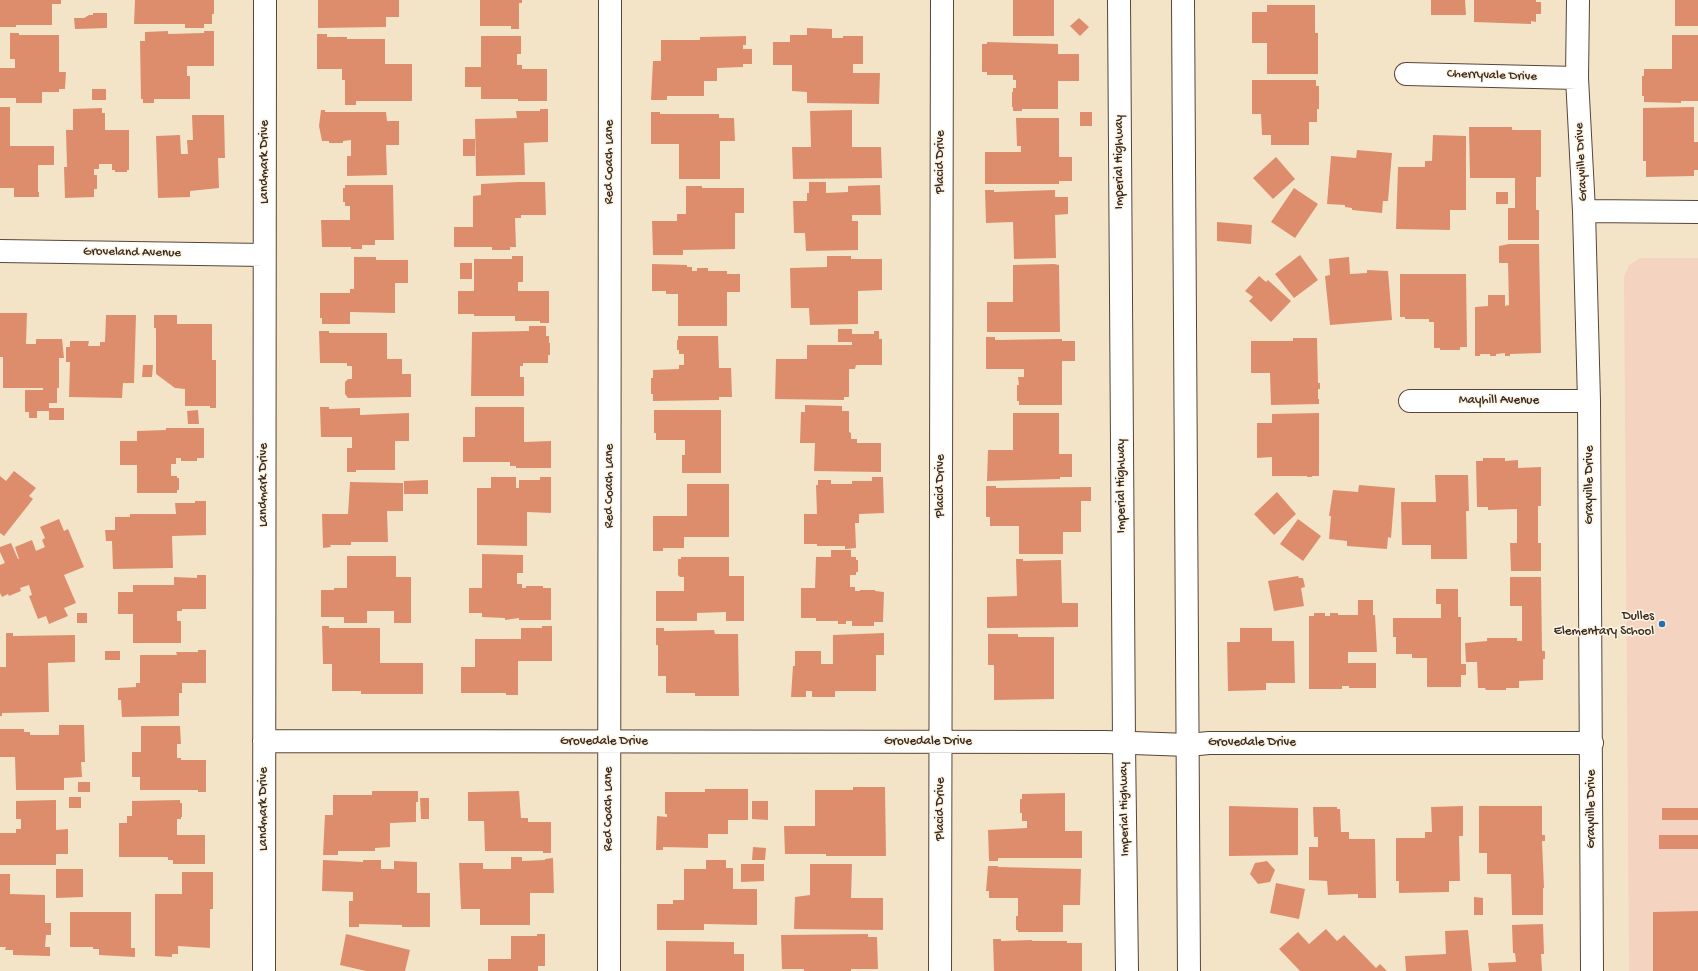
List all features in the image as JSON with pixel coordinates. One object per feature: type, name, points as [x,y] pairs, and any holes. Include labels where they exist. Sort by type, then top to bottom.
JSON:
[{"type":"street","name":"Landmark Drive","points":[[264,971],[265,0]]},
{"type":"street","name":"Red Coach Lane","points":[[609,971],[610,0]]},
{"type":"street","name":"Placid Drive","points":[[940,971],[942,0]]},
{"type":"street","name":"Imperial Highway","points":[[1119,0],[1127,971]]},
{"type":"street","points":[[1183,0],[1189,971]]},
{"type":"street","name":"Grayville Drive","points":[[1578,0],[1577,78],[1584,211],[1589,401],[1592,971]]},
{"type":"street","name":"Cherryvale Drive","points":[[1406,74],[1577,78]]},
{"type":"street","points":[[1584,211],[1698,212]]},
{"type":"street","name":"Groveland Avenue","points":[[0,251],[264,255]]},
{"type":"street","name":"Mayhill Avenue","points":[[1410,401],[1589,401]]},
{"type":"street","name":"Grovedale Drive","points":[[264,741],[1124,742],[1188,745],[1209,742],[1592,743]]},
{"type":"shaded area","name":"Dulles Elementary School","points":[[1640,258],[1698,258],[1698,971],[1629,971],[1624,277],[1629,265]]},
{"type":"building","points":[[0,0],[61,0],[61,4],[52,4],[52,25],[16,25],[16,27],[0,27]]},
{"type":"building","points":[[135,0],[214,0],[212,24],[204,24],[204,28],[185,28],[185,24],[134,24]]},
{"type":"building","points":[[318,0],[399,0],[399,17],[386,17],[386,27],[318,28]]},
{"type":"building","points":[[480,0],[522,0],[522,3],[519,3],[519,29],[511,29],[511,26],[480,26]]},
{"type":"building","points":[[1013,0],[1054,0],[1054,36],[1013,36]]},
{"type":"building","points":[[1431,0],[1465,0],[1466,15],[1431,15]]},
{"type":"building","points":[[1474,0],[1536,0],[1536,2],[1541,2],[1541,14],[1536,14],[1536,22],[1531,21],[1531,24],[1474,22]]},
{"type":"building","points":[[1675,0],[1698,0],[1698,26],[1675,26]]},
{"type":"building","points":[[1267,5],[1315,5],[1315,33],[1318,33],[1318,74],[1267,74],[1267,43],[1252,43],[1252,12],[1267,12]]},
{"type":"building","points":[[93,13],[107,13],[107,28],[75,29],[74,18],[84,18],[89,15],[93,15]]},
{"type":"building","points":[[1079,18],[1089,27],[1080,36],[1070,26]]},
{"type":"building","points":[[807,28],[832,29],[832,38],[843,38],[843,36],[863,36],[863,64],[853,64],[853,73],[880,73],[879,104],[807,103],[807,92],[792,91],[792,65],[773,65],[773,42],[790,42],[790,35],[807,35]]},
{"type":"building","points":[[168,31],[168,34],[204,33],[204,31],[214,31],[214,66],[187,66],[187,76],[190,76],[190,99],[154,99],[154,103],[143,103],[143,99],[141,99],[140,41],[145,41],[145,32]]},
{"type":"building","points":[[10,33],[19,33],[19,35],[59,35],[59,72],[66,72],[65,89],[59,89],[59,92],[42,92],[42,103],[16,103],[16,98],[0,98],[0,68],[15,68],[15,59],[10,59]]},
{"type":"building","points":[[317,34],[327,34],[327,37],[347,37],[347,39],[385,39],[385,64],[412,64],[412,101],[356,101],[356,105],[345,105],[345,80],[342,80],[342,69],[317,69]]},
{"type":"building","points":[[1672,35],[1698,35],[1698,101],[1681,101],[1681,103],[1644,102],[1644,96],[1642,96],[1642,76],[1644,76],[1644,69],[1672,69]]},
{"type":"building","points":[[481,36],[521,36],[521,54],[517,54],[517,65],[522,65],[522,69],[547,69],[547,101],[481,99],[481,87],[465,87],[465,67],[481,67]]},
{"type":"building","points":[[746,36],[746,45],[743,45],[743,49],[752,49],[752,64],[743,64],[743,67],[717,68],[717,81],[704,81],[704,96],[667,96],[667,100],[651,100],[653,61],[661,61],[661,40],[700,40],[700,37]]},
{"type":"building","points":[[987,42],[1058,44],[1058,54],[1079,54],[1079,81],[1058,81],[1058,109],[1022,109],[1022,111],[1013,111],[1012,92],[1013,88],[1016,88],[1016,80],[1013,80],[1013,75],[987,75],[987,72],[982,72],[982,44],[987,44]]},
{"type":"building","points":[[1252,80],[1316,80],[1316,86],[1319,86],[1319,109],[1317,109],[1317,122],[1309,122],[1309,145],[1271,145],[1271,135],[1262,135],[1261,114],[1252,114]]},
{"type":"building","points":[[92,89],[106,89],[106,100],[92,100]]},
{"type":"building","points":[[0,107],[10,107],[10,146],[54,146],[54,165],[38,165],[39,197],[14,197],[14,188],[0,188]]},
{"type":"building","points":[[1694,107],[1694,142],[1698,142],[1698,170],[1694,170],[1694,176],[1646,177],[1646,161],[1643,161],[1643,108]]},
{"type":"building","points":[[102,108],[102,113],[105,113],[105,130],[129,130],[129,170],[127,170],[127,172],[115,172],[115,170],[112,170],[112,164],[99,164],[99,169],[94,169],[94,175],[97,175],[97,189],[94,189],[94,197],[65,198],[64,167],[67,167],[66,130],[73,130],[73,109]]},
{"type":"building","points":[[540,109],[548,109],[548,142],[524,143],[525,175],[476,176],[475,119],[517,118],[516,111],[540,111]]},
{"type":"building","points":[[321,110],[325,110],[325,112],[386,112],[387,121],[399,121],[399,145],[386,145],[387,175],[347,176],[347,156],[351,156],[351,140],[343,141],[343,143],[329,143],[329,141],[322,141],[319,126]]},
{"type":"building","points":[[852,110],[852,147],[881,147],[882,178],[793,179],[792,147],[811,147],[810,111]]},
{"type":"building","points":[[651,112],[660,112],[660,114],[719,114],[719,118],[734,118],[735,141],[720,141],[720,179],[679,179],[679,144],[651,144]]},
{"type":"building","points":[[1080,112],[1092,112],[1092,126],[1080,126]]},
{"type":"building","points":[[192,115],[224,115],[225,158],[218,158],[219,188],[190,191],[190,197],[158,198],[156,136],[180,135],[181,154],[188,154],[187,140],[193,140]]},
{"type":"building","points":[[1016,118],[1059,118],[1059,157],[1072,157],[1072,181],[1059,181],[1059,184],[985,184],[985,152],[1021,152],[1021,146],[1017,146]]},
{"type":"building","points":[[1469,127],[1512,127],[1512,130],[1541,130],[1541,177],[1536,177],[1536,210],[1539,210],[1539,240],[1508,240],[1508,208],[1515,208],[1515,178],[1470,178]]},
{"type":"building","points":[[1433,135],[1466,136],[1466,210],[1450,210],[1450,230],[1396,229],[1398,167],[1425,167],[1425,161],[1432,161]]},
{"type":"building","points":[[463,139],[475,139],[475,156],[463,156]]},
{"type":"building","points":[[1357,150],[1392,153],[1388,201],[1383,201],[1382,213],[1352,210],[1352,208],[1345,207],[1345,205],[1327,204],[1331,156],[1356,158]]},
{"type":"building","points":[[1276,157],[1295,179],[1273,199],[1253,178]]},
{"type":"building","points":[[545,182],[546,215],[521,215],[521,218],[515,218],[516,247],[510,247],[510,250],[492,250],[492,247],[454,247],[454,227],[473,227],[473,196],[481,195],[481,184]]},
{"type":"building","points":[[809,182],[826,182],[826,193],[848,192],[848,186],[880,185],[881,215],[852,215],[852,221],[858,221],[858,250],[806,251],[805,233],[794,233],[793,201],[807,201]]},
{"type":"building","points":[[345,185],[393,185],[394,240],[375,240],[375,245],[362,245],[362,249],[351,249],[351,247],[322,247],[321,220],[350,220],[350,206],[345,206],[345,202],[343,202],[343,188],[345,188]]},
{"type":"building","points":[[686,186],[702,186],[702,188],[744,188],[744,213],[735,213],[735,249],[683,250],[683,255],[653,255],[652,221],[677,221],[677,214],[686,214]]},
{"type":"building","points":[[1294,188],[1318,204],[1295,238],[1271,222]]},
{"type":"building","points":[[985,190],[994,190],[994,192],[1055,190],[1055,197],[1068,197],[1068,214],[1055,215],[1056,258],[1014,259],[1013,222],[986,223]]},
{"type":"building","points":[[1496,192],[1508,192],[1508,204],[1496,204]]},
{"type":"building","points":[[1217,222],[1252,225],[1251,244],[1217,241]]},
{"type":"building","points":[[1509,244],[1539,244],[1541,353],[1510,354],[1510,356],[1505,356],[1505,353],[1496,354],[1496,356],[1490,356],[1490,354],[1480,354],[1480,356],[1475,356],[1475,307],[1488,306],[1488,295],[1505,295],[1505,306],[1509,305],[1508,263],[1499,263],[1499,246]]},
{"type":"building","points":[[1300,255],[1318,280],[1294,298],[1275,274]]},
{"type":"building","points":[[512,256],[523,256],[523,282],[518,282],[518,291],[549,291],[549,323],[540,323],[540,321],[515,321],[515,316],[474,316],[474,314],[458,314],[458,291],[474,291],[474,259],[512,259]]},
{"type":"building","points":[[827,256],[851,256],[851,259],[882,259],[882,290],[858,291],[858,324],[810,325],[809,308],[791,308],[790,268],[827,267]]},
{"type":"building","points":[[354,257],[376,257],[376,260],[408,260],[408,283],[395,283],[395,313],[350,312],[350,324],[322,324],[322,318],[320,318],[320,293],[350,293],[350,289],[354,289]]},
{"type":"building","points":[[1349,257],[1350,274],[1367,273],[1367,270],[1388,271],[1392,320],[1330,325],[1325,276],[1330,275],[1329,259]]},
{"type":"building","points":[[460,263],[472,263],[472,279],[460,279]]},
{"type":"building","points":[[652,264],[687,265],[687,267],[692,267],[692,271],[697,271],[697,268],[708,268],[708,271],[727,271],[727,274],[740,274],[740,292],[727,292],[727,326],[678,326],[678,294],[666,294],[666,291],[652,291]]},
{"type":"building","points":[[1013,265],[1059,265],[1060,332],[987,332],[987,302],[1013,302]]},
{"type":"building","points":[[1400,274],[1466,274],[1467,347],[1460,347],[1460,350],[1440,350],[1440,348],[1434,348],[1434,322],[1429,322],[1429,319],[1405,319],[1405,317],[1400,317]]},
{"type":"building","points":[[1259,276],[1266,282],[1268,280],[1291,301],[1271,322],[1249,301],[1253,297],[1245,291]]},
{"type":"building","points":[[0,313],[27,313],[26,344],[36,344],[36,339],[62,339],[64,358],[59,358],[59,388],[57,388],[57,403],[49,403],[49,408],[64,408],[64,420],[49,420],[49,411],[37,411],[37,418],[29,418],[29,412],[25,412],[25,390],[43,390],[43,388],[3,388],[3,357],[0,357]]},
{"type":"building","points":[[106,315],[136,315],[134,383],[123,383],[122,398],[69,397],[70,362],[66,362],[66,347],[70,347],[70,341],[89,341],[88,346],[100,346],[100,342],[105,342]]},
{"type":"building","points":[[154,315],[177,315],[177,324],[212,324],[212,360],[216,360],[216,408],[210,408],[210,406],[185,406],[185,389],[175,388],[156,374],[156,328],[154,328]]},
{"type":"building","points":[[529,326],[546,326],[546,336],[549,336],[550,343],[550,355],[548,355],[548,363],[523,363],[523,366],[520,366],[520,377],[524,377],[524,396],[471,396],[472,332],[529,331]]},
{"type":"building","points":[[838,329],[852,329],[852,334],[874,334],[874,331],[879,331],[879,339],[882,339],[882,365],[856,365],[855,369],[849,369],[849,397],[844,397],[844,400],[775,399],[776,359],[807,359],[807,345],[852,345],[852,342],[838,342]]},
{"type":"building","points":[[319,331],[329,331],[329,333],[387,333],[387,359],[402,359],[402,374],[411,374],[411,397],[348,398],[345,394],[345,382],[348,379],[352,379],[352,366],[347,366],[347,363],[320,363]]},
{"type":"building","points":[[678,336],[718,336],[719,368],[731,368],[732,397],[719,397],[719,400],[653,401],[653,394],[651,394],[651,378],[653,378],[653,370],[679,369],[679,365],[684,365],[684,354],[679,354],[679,350],[677,350]]},
{"type":"building","points":[[986,337],[995,337],[995,340],[1062,339],[1062,341],[1075,341],[1075,361],[1062,361],[1062,405],[1019,405],[1019,401],[1017,401],[1017,385],[1019,385],[1018,377],[1024,377],[1024,369],[986,369]]},
{"type":"building","points":[[1293,338],[1317,338],[1318,383],[1320,383],[1320,389],[1318,389],[1319,404],[1271,405],[1270,373],[1251,373],[1251,341],[1293,341]]},
{"type":"building","points":[[143,365],[153,365],[152,377],[142,377]]},
{"type":"building","points":[[805,405],[842,406],[842,411],[849,411],[849,432],[851,433],[851,439],[857,439],[857,443],[881,443],[881,472],[814,471],[815,443],[800,443],[801,412],[805,412]]},
{"type":"building","points":[[320,407],[329,407],[329,409],[360,408],[360,415],[409,413],[409,441],[395,441],[395,470],[356,470],[356,472],[347,472],[347,448],[352,448],[352,437],[321,437]]},
{"type":"building","points":[[475,407],[524,407],[524,442],[551,441],[551,468],[516,468],[516,466],[510,466],[510,462],[463,462],[463,437],[475,437]]},
{"type":"building","points":[[198,410],[199,424],[188,424],[187,411]]},
{"type":"building","points":[[654,410],[721,410],[721,473],[682,473],[682,455],[685,455],[685,440],[656,440],[656,433],[654,433]]},
{"type":"building","points":[[1013,413],[1059,413],[1059,454],[1072,454],[1072,477],[1060,477],[1060,479],[987,481],[988,450],[1013,450]]},
{"type":"building","points":[[1319,413],[1319,476],[1272,476],[1272,457],[1257,458],[1257,423],[1272,423],[1272,414]]},
{"type":"building","points":[[166,428],[204,428],[204,458],[197,458],[197,461],[181,461],[181,458],[176,458],[176,464],[171,464],[171,476],[177,476],[177,478],[179,478],[179,490],[177,490],[177,493],[137,493],[137,465],[120,465],[120,441],[137,441],[137,431],[166,430]]},
{"type":"building","points":[[1483,458],[1505,458],[1505,461],[1518,460],[1518,468],[1541,467],[1541,506],[1538,506],[1538,543],[1541,543],[1541,571],[1511,571],[1510,543],[1517,543],[1517,509],[1488,510],[1488,507],[1477,507],[1476,461],[1483,461]]},
{"type":"building","points":[[14,471],[36,488],[29,496],[33,499],[4,536],[0,533],[0,476],[6,481]]},
{"type":"building","points":[[1435,475],[1468,475],[1469,511],[1466,511],[1467,559],[1431,559],[1431,545],[1402,545],[1401,502],[1436,502]]},
{"type":"building","points":[[491,477],[516,477],[516,488],[519,488],[519,480],[540,480],[540,477],[551,477],[551,513],[527,512],[527,546],[477,545],[477,488],[491,488]]},
{"type":"building","points":[[872,477],[883,477],[884,513],[859,514],[859,523],[855,523],[856,548],[845,549],[845,546],[817,546],[817,544],[804,544],[804,514],[817,514],[816,485],[818,485],[818,480],[831,480],[831,484],[852,484],[852,481],[872,481]]},
{"type":"building","points":[[428,480],[428,494],[404,494],[404,481]]},
{"type":"building","points":[[350,482],[403,483],[403,511],[387,511],[388,542],[351,542],[351,545],[330,545],[331,547],[323,548],[322,514],[348,514]]},
{"type":"building","points":[[687,484],[729,484],[729,537],[684,537],[684,548],[663,548],[663,551],[653,551],[653,516],[687,516]]},
{"type":"building","points":[[1359,485],[1395,488],[1391,538],[1388,537],[1387,549],[1347,546],[1347,541],[1329,539],[1331,516],[1329,516],[1333,490],[1358,492]]},
{"type":"building","points":[[986,486],[996,486],[996,488],[1091,487],[1091,501],[1081,501],[1081,532],[1063,532],[1063,554],[1019,554],[1019,526],[990,526],[990,517],[986,517]]},
{"type":"building","points":[[1277,492],[1296,514],[1274,535],[1254,514]]},
{"type":"building","points":[[195,501],[206,501],[206,535],[172,536],[173,568],[113,569],[112,541],[106,541],[105,530],[115,530],[115,517],[130,517],[130,514],[176,514],[175,503],[195,503]]},
{"type":"building","points":[[59,519],[64,531],[68,529],[84,567],[64,575],[76,603],[64,608],[68,616],[49,624],[46,616],[38,619],[29,596],[32,595],[29,585],[20,588],[21,591],[2,597],[0,593],[0,565],[5,563],[0,552],[0,547],[11,543],[19,559],[15,547],[32,540],[36,551],[45,547],[42,540],[45,538],[40,527]]},
{"type":"building","points":[[1298,519],[1321,536],[1303,561],[1280,544]]},
{"type":"building","points":[[831,550],[851,550],[851,557],[856,557],[856,560],[858,560],[858,572],[856,572],[856,575],[850,575],[850,587],[855,587],[855,591],[875,590],[884,592],[883,622],[874,622],[874,626],[852,626],[852,621],[846,621],[846,624],[838,624],[838,621],[816,621],[816,618],[801,618],[801,588],[815,588],[816,557],[831,557]]},
{"type":"building","points":[[482,554],[523,555],[523,573],[517,573],[517,584],[522,584],[522,588],[526,588],[526,586],[543,586],[543,588],[551,588],[551,620],[519,620],[519,618],[505,620],[505,618],[482,617],[482,613],[469,613],[469,588],[482,588]]},
{"type":"building","points":[[347,556],[396,556],[396,577],[411,577],[411,623],[394,623],[394,611],[367,611],[367,623],[344,623],[344,617],[321,617],[321,590],[347,588]]},
{"type":"building","points":[[681,557],[729,557],[729,576],[744,576],[744,621],[726,621],[726,612],[697,613],[697,621],[656,621],[656,591],[684,591],[684,577],[680,577],[678,575],[678,559],[681,559]]},
{"type":"building","points":[[1016,559],[1023,559],[1023,561],[1061,560],[1062,603],[1078,603],[1078,627],[987,628],[987,597],[1017,596]]},
{"type":"building","points":[[197,575],[206,575],[206,609],[182,609],[182,611],[177,611],[177,621],[181,621],[181,643],[133,643],[133,614],[118,614],[118,592],[133,592],[133,585],[174,585],[174,577],[197,578]]},
{"type":"building","points":[[1298,576],[1299,578],[1303,578],[1305,587],[1301,588],[1304,606],[1274,611],[1268,581]]},
{"type":"building","points":[[1510,577],[1541,577],[1542,651],[1545,651],[1545,659],[1543,659],[1543,680],[1519,681],[1519,688],[1506,688],[1506,690],[1486,690],[1485,688],[1478,688],[1477,662],[1466,662],[1465,643],[1487,641],[1487,638],[1517,638],[1517,641],[1522,641],[1522,606],[1510,606]]},
{"type":"building","points":[[1436,589],[1458,589],[1458,617],[1461,617],[1461,664],[1466,664],[1466,675],[1461,675],[1461,687],[1427,687],[1427,658],[1412,658],[1412,654],[1396,654],[1396,637],[1393,637],[1393,618],[1441,618],[1441,604],[1436,604]]},
{"type":"building","points":[[1358,600],[1373,600],[1373,615],[1358,615]]},
{"type":"building","points":[[77,613],[87,613],[87,623],[77,623]]},
{"type":"building","points":[[1314,613],[1325,613],[1325,616],[1330,616],[1330,613],[1338,613],[1338,615],[1375,615],[1377,652],[1348,652],[1348,663],[1376,663],[1376,688],[1349,688],[1349,686],[1342,686],[1342,689],[1309,689],[1309,616],[1314,616]]},
{"type":"building","points":[[322,626],[329,626],[329,628],[380,628],[380,663],[423,663],[423,694],[361,694],[361,691],[332,691],[332,664],[323,664]]},
{"type":"building","points":[[542,626],[552,626],[552,661],[518,661],[518,695],[506,695],[506,693],[461,693],[461,667],[475,667],[475,639],[521,639],[521,628],[542,628]]},
{"type":"building","points":[[656,628],[664,628],[664,631],[714,630],[715,634],[738,634],[739,696],[695,696],[695,693],[666,693],[666,676],[658,676],[658,645],[656,645]]},
{"type":"building","points":[[1240,628],[1272,628],[1272,641],[1294,641],[1295,683],[1266,683],[1266,690],[1228,691],[1227,642],[1240,642]]},
{"type":"building","points":[[6,633],[13,633],[13,636],[75,635],[75,662],[48,663],[49,712],[2,713],[2,716],[0,716],[0,667],[6,667]]},
{"type":"building","points":[[884,633],[884,655],[876,655],[876,691],[835,691],[835,697],[812,697],[812,691],[806,691],[806,697],[791,697],[793,666],[795,666],[795,651],[821,651],[821,664],[833,664],[833,635]]},
{"type":"building","points":[[988,634],[1018,634],[1018,637],[1054,637],[1054,699],[994,700],[994,665],[988,665]]},
{"type":"building","points":[[198,650],[206,650],[206,683],[182,683],[182,693],[179,693],[179,716],[122,717],[121,700],[118,700],[118,688],[136,687],[136,683],[140,683],[140,655],[177,655],[176,652],[198,652]]},
{"type":"building","points":[[105,651],[120,651],[120,660],[105,660]]},
{"type":"building","points":[[59,725],[84,725],[85,762],[81,762],[82,777],[64,778],[64,790],[16,790],[15,757],[0,757],[0,729],[24,729],[24,732],[30,732],[30,735],[59,735]]},
{"type":"building","points":[[141,726],[180,726],[181,744],[177,744],[177,758],[181,758],[181,760],[206,760],[206,792],[198,792],[198,790],[140,790],[140,777],[132,777],[132,752],[141,752]]},
{"type":"building","points":[[78,782],[90,782],[90,792],[78,792]]},
{"type":"building","points":[[853,787],[885,787],[886,856],[785,854],[784,826],[815,826],[815,790],[853,790]]},
{"type":"building","points":[[705,789],[748,789],[748,820],[728,820],[728,834],[708,834],[708,848],[663,847],[663,850],[656,850],[657,816],[667,817],[667,814],[665,814],[665,792],[705,792]]},
{"type":"building","points":[[372,791],[418,791],[418,802],[416,802],[416,822],[390,823],[390,847],[375,848],[375,851],[338,851],[338,855],[323,855],[325,815],[333,815],[333,795],[372,795]]},
{"type":"building","points":[[519,791],[521,818],[528,818],[528,822],[551,822],[551,853],[543,853],[543,851],[485,851],[484,821],[468,821],[468,792]]},
{"type":"building","points":[[1065,793],[1065,831],[1082,831],[1082,858],[998,858],[998,861],[989,861],[988,830],[1027,828],[1027,821],[1022,821],[1022,813],[1020,813],[1020,799],[1022,799],[1022,794]]},
{"type":"building","points":[[69,797],[81,797],[81,808],[69,808]]},
{"type":"building","points":[[420,798],[429,798],[429,819],[421,819]]},
{"type":"building","points":[[56,800],[56,830],[68,829],[68,854],[56,854],[56,865],[0,865],[0,833],[16,833],[16,829],[21,829],[21,819],[16,819],[16,801]]},
{"type":"building","points":[[180,800],[180,803],[182,803],[182,817],[181,819],[177,819],[177,835],[205,835],[205,864],[173,864],[173,860],[168,860],[168,857],[119,857],[119,823],[127,823],[127,816],[132,816],[132,801]]},
{"type":"building","points":[[752,801],[768,801],[768,820],[752,819]]},
{"type":"building","points":[[1229,806],[1298,808],[1298,855],[1229,856]]},
{"type":"building","points":[[1463,806],[1463,836],[1459,836],[1460,881],[1449,881],[1449,892],[1399,893],[1399,881],[1396,881],[1396,838],[1425,838],[1425,832],[1432,832],[1431,807]]},
{"type":"building","points":[[1479,806],[1542,806],[1542,835],[1545,835],[1545,841],[1542,841],[1544,888],[1543,915],[1512,915],[1511,874],[1487,874],[1487,853],[1479,853]]},
{"type":"building","points":[[1313,807],[1337,807],[1337,809],[1340,809],[1341,832],[1349,832],[1349,839],[1375,839],[1376,898],[1358,898],[1358,894],[1328,895],[1327,881],[1309,880],[1309,847],[1318,847],[1318,837],[1314,837]]},
{"type":"building","points":[[1662,808],[1698,808],[1698,820],[1662,820]]},
{"type":"building","points":[[1659,835],[1698,835],[1698,849],[1659,849]]},
{"type":"building","points":[[753,847],[766,848],[765,860],[752,860]]},
{"type":"building","points":[[511,857],[522,857],[522,861],[545,860],[553,858],[554,893],[530,893],[530,925],[480,925],[480,909],[461,909],[459,863],[483,863],[483,869],[511,869]]},
{"type":"building","points":[[323,860],[363,862],[363,860],[381,860],[381,869],[394,869],[394,861],[417,862],[417,893],[430,893],[430,927],[359,924],[359,927],[349,927],[349,901],[353,901],[353,892],[322,891]]},
{"type":"building","points":[[706,860],[726,860],[726,868],[733,868],[733,889],[757,889],[757,925],[704,924],[704,930],[657,930],[657,904],[673,904],[673,900],[684,900],[684,869],[706,869]]},
{"type":"building","points":[[1267,861],[1275,870],[1270,882],[1258,884],[1250,874],[1255,863]]},
{"type":"building","points":[[741,864],[764,864],[764,881],[741,882]]},
{"type":"building","points":[[810,864],[852,864],[851,898],[883,898],[883,930],[794,929],[795,897],[810,895]]},
{"type":"building","points":[[988,866],[1081,869],[1080,905],[1063,905],[1063,932],[1018,932],[1018,930],[1016,930],[1016,916],[1018,916],[1018,898],[989,898],[989,891],[986,891]]},
{"type":"building","points":[[56,869],[83,869],[83,897],[56,898]]},
{"type":"building","points":[[182,872],[213,872],[213,909],[210,909],[210,948],[178,946],[178,954],[172,954],[172,957],[155,956],[155,894],[182,894]]},
{"type":"building","points":[[0,874],[10,874],[10,894],[45,895],[45,923],[51,923],[51,935],[46,935],[45,947],[50,947],[50,956],[13,955],[13,950],[5,950],[6,947],[0,947]]},
{"type":"building","points":[[1276,883],[1305,889],[1299,919],[1270,913]]},
{"type":"building","points":[[1474,897],[1483,898],[1483,915],[1474,915]]},
{"type":"building","points":[[1698,911],[1698,971],[1653,971],[1653,912]]},
{"type":"building","points":[[70,912],[131,912],[131,948],[135,948],[135,957],[99,955],[99,949],[93,949],[93,947],[70,947]]},
{"type":"building","points":[[1543,924],[1544,954],[1541,954],[1542,971],[1489,971],[1488,963],[1516,962],[1515,953],[1513,953],[1512,925]]},
{"type":"building","points":[[1326,929],[1337,941],[1344,935],[1376,968],[1380,964],[1387,971],[1300,971],[1279,949],[1298,932],[1309,944]]},
{"type":"building","points":[[1468,930],[1472,971],[1406,971],[1405,956],[1446,954],[1445,931]]},
{"type":"building","points":[[346,934],[410,950],[405,971],[366,971],[340,965]]},
{"type":"building","points":[[537,934],[545,934],[545,966],[538,966],[538,971],[488,971],[488,959],[511,959],[511,936],[537,936]]},
{"type":"building","points":[[868,934],[868,937],[877,937],[878,969],[851,969],[851,971],[804,971],[804,969],[782,969],[781,935]]},
{"type":"building","points":[[993,939],[1001,939],[1001,941],[1032,940],[1082,943],[1082,971],[994,971]]},
{"type":"building","points":[[666,941],[734,942],[734,954],[744,954],[744,971],[666,971]]},
{"type":"place","name":"Dulles Elementary School","points":[[1662,624]]}]
